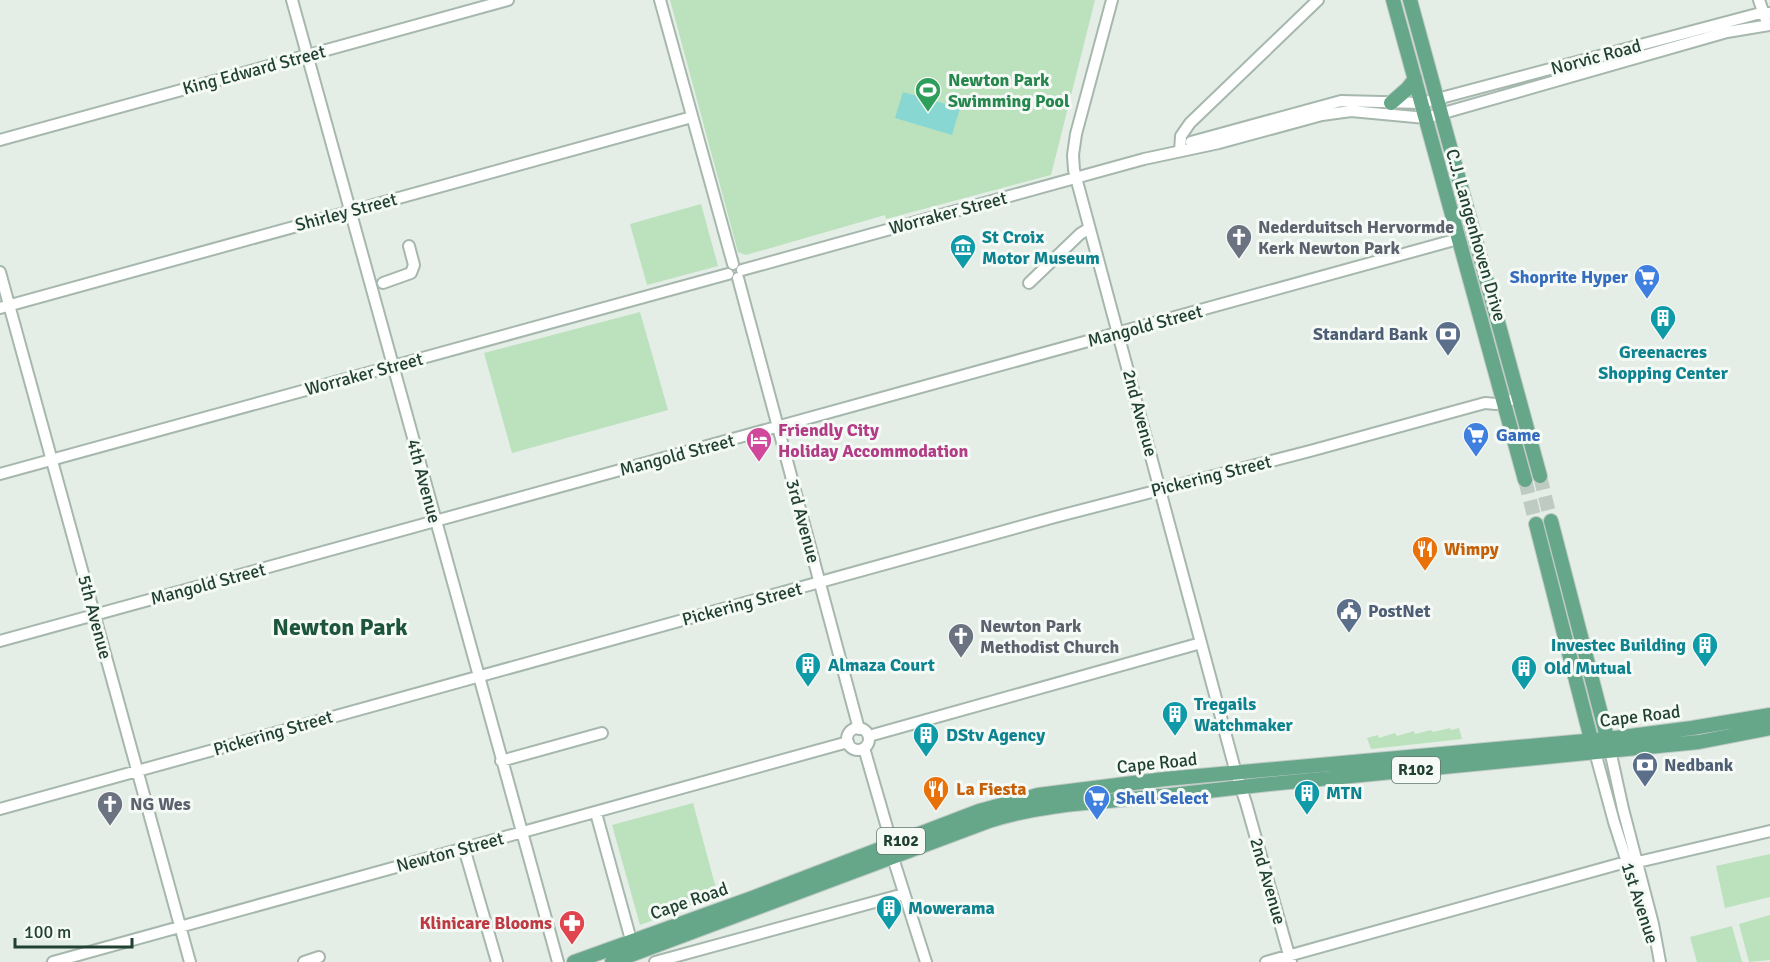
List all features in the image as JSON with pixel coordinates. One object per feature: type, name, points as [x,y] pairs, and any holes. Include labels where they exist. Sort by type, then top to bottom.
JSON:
[{"type":"main road","name":"C.J. Langenhoven Drive","points":[[1393,0],[1525,480]]},
{"type":"main road","name":"C.J. Langenhoven Drive","points":[[1410,0],[1540,476]]},
{"type":"main road","points":[[1390,103],[1415,79]]},
{"type":"main road","points":[[1551,521],[1609,744]]},
{"type":"main road","points":[[1536,524],[1593,746]]},
{"type":"main road","name":"Cape Road","points":[[574,962],[752,898],[892,851],[1023,811],[1049,806],[1241,788],[1609,744],[1770,715]]},
{"type":"main road","name":"Cape Road","points":[[1609,744],[1699,742],[1770,728]]},
{"type":"main road","name":"Cape Road","points":[[617,960],[892,851],[979,811],[1038,795],[1165,778],[1593,746]]},
{"type":"street","name":"4th Avenue","points":[[292,0],[558,962]]},
{"type":"street","name":"King Edward Street","points":[[0,140],[508,0]]},
{"type":"street","name":"3rd Avenue","points":[[660,0],[859,729]]},
{"type":"street","name":"2nd Avenue","points":[[1112,0],[1076,134],[1073,163],[1236,773],[1290,959]]},
{"type":"street","points":[[1180,149],[1181,136],[1190,123],[1318,0]]},
{"type":"street","points":[[1758,0],[1764,13],[1765,25]]},
{"type":"street","name":"Norvic Road","points":[[1422,103],[1764,13]]},
{"type":"street","name":"Norvic Road","points":[[1426,118],[1727,32],[1765,25]]},
{"type":"street","name":"Worraker Street","points":[[0,474],[1154,157],[1341,101],[1422,103]]},
{"type":"street","name":"Worraker Street","points":[[1180,149],[1219,143],[1344,111],[1426,118]]},
{"type":"street","name":"Shirley Street","points":[[5,307],[692,117]]},
{"type":"street","points":[[1029,283],[1080,234],[1089,229]]},
{"type":"street","name":"Mangold Street","points":[[0,640],[1458,239]]},
{"type":"street","points":[[383,283],[411,273],[414,265],[409,246]]},
{"type":"street","name":"5th Avenue","points":[[0,272],[5,307],[51,460],[190,962]]},
{"type":"street","name":"Pickering Street","points":[[0,809],[820,582],[1161,489],[1311,451],[1517,392]]},
{"type":"street","points":[[869,736],[1201,643]]},
{"type":"street","points":[[859,729],[865,731],[869,736],[864,748],[854,749],[848,742],[850,732],[859,729]]},
{"type":"street","points":[[501,761],[602,733]]},
{"type":"street","name":"Newton Street","points":[[53,962],[848,742]]},
{"type":"street","name":"1st Avenue","points":[[1609,744],[1632,862]]},
{"type":"street","name":"1st Avenue","points":[[1593,746],[1653,924],[1659,958]]},
{"type":"street","points":[[864,748],[904,894],[926,962]]},
{"type":"street","points":[[596,813],[631,940]]},
{"type":"street","points":[[1266,962],[1290,959],[1632,862],[1770,831]]},
{"type":"street","points":[[464,848],[497,962]]},
{"type":"street","points":[[655,962],[904,894]]},
{"type":"street","points":[[304,962],[319,957]]},
{"type":"street","points":[[617,960],[639,962]]},
{"type":"green space","points":[[670,0],[1095,0],[1051,175],[886,219],[885,215],[746,255],[738,252]]},
{"type":"green space","points":[[701,204],[718,266],[647,285],[630,224]]},
{"type":"green space","points":[[640,312],[668,410],[512,453],[484,353]]},
{"type":"green space","points":[[1450,728],[1451,730],[1459,728],[1462,739],[1371,749],[1367,738],[1378,735],[1379,738],[1395,733],[1397,736],[1414,731],[1415,734],[1431,730],[1433,732]]},
{"type":"green space","points":[[693,803],[718,896],[640,925],[612,825]]},
{"type":"green space","points":[[1770,854],[1770,897],[1725,908],[1716,866]]},
{"type":"green space","points":[[1770,915],[1770,960],[1749,962],[1739,924]]},
{"type":"green space","points":[[1732,926],[1742,962],[1697,962],[1690,937]]},
{"type":"water","name":"Newton Park Swimming Pool","points":[[903,92],[960,108],[952,135],[895,118]]},
{"type":"tunnel","points":[[1540,476],[1551,521]]},
{"type":"tunnel","points":[[1525,480],[1536,524]]},
{"type":"place","name":"Newton Park Swimming Pool","points":[[928,113]]},
{"type":"place","name":"Nederduitsch Hervormde Kerk Newton Park","points":[[1239,260]]},
{"type":"place","name":"St Croix Motor Museum","points":[[963,270]]},
{"type":"place","name":"Shoprite Hyper","points":[[1647,300]]},
{"type":"place","name":"Greenacres Shopping Center","points":[[1663,341]]},
{"type":"place","name":"Standard Bank","points":[[1448,357]]},
{"type":"place","name":"Game","points":[[1476,458]]},
{"type":"place","name":"Friendly City Holiday Accommodation","points":[[759,463]]},
{"type":"place","name":"Wimpy","points":[[1425,572]]},
{"type":"place","name":"PostNet","points":[[1349,634]]},
{"type":"place","name":"Newton Park Methodist Church","points":[[961,659]]},
{"type":"place","name":"Investec Building","points":[[1705,668]]},
{"type":"place","name":"Almaza Court","points":[[808,688]]},
{"type":"place","name":"Old Mutual","points":[[1524,691]]},
{"type":"place","name":"Tregails Watchmaker","points":[[1175,737]]},
{"type":"place","name":"DStv Agency","points":[[926,758]]},
{"type":"place","name":"Nedbank","points":[[1645,788]]},
{"type":"place","name":"La Fiesta","points":[[936,812]]},
{"type":"place","name":"MTN","points":[[1307,816]]},
{"type":"place","name":"Shell Select","points":[[1097,821]]},
{"type":"place","name":"NG Wes","points":[[110,827]]},
{"type":"place","name":"Mowerama","points":[[889,931]]},
{"type":"place","name":"Klinicare Blooms","points":[[572,946]]},
{"type":"district","name":"Newton Park","points":[[340,627]]}]
